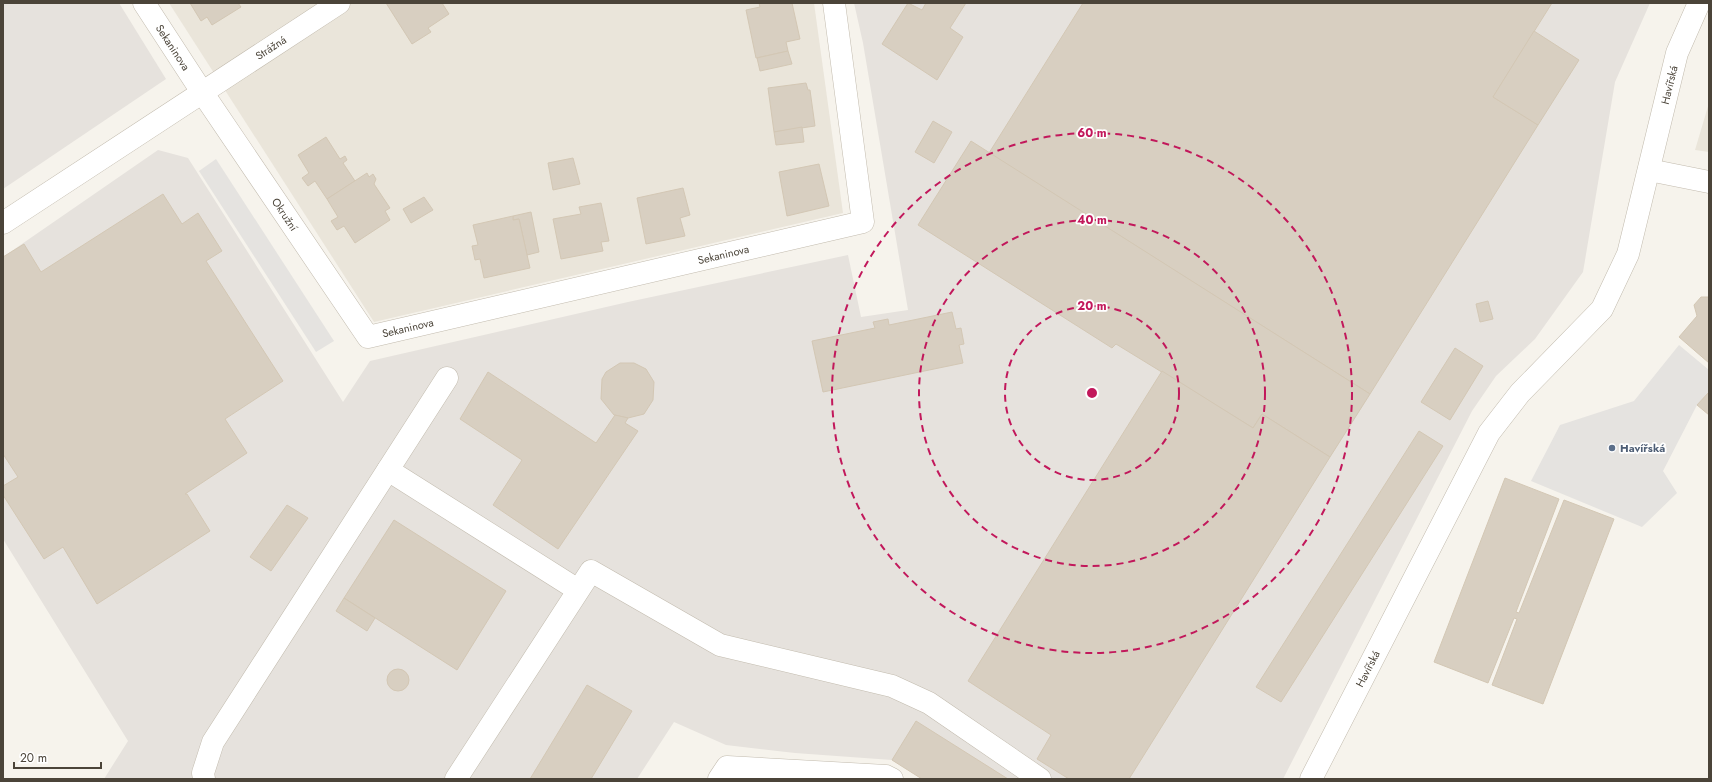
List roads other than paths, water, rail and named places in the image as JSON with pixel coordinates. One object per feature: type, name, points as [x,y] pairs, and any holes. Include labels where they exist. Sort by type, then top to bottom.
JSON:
[{"type":"street","name":"Sekaninova","points":[[144,3],[202,92]]},
{"type":"street","name":"Strážná","points":[[3,223],[339,3]]},
{"type":"street","name":"Sekaninova","points":[[368,336],[863,222],[834,3]]},
{"type":"street","name":"Havířská","points":[[1311,779],[1489,433],[1520,393],[1602,309],[1628,254],[1677,53],[1699,3]]},
{"type":"street","name":"Okružní","points":[[202,92],[368,336]]},
{"type":"street","points":[[1649,170],[1709,182]]},
{"type":"street","points":[[204,779],[203,773],[213,742],[447,378]]},
{"type":"street","points":[[388,470],[578,590]]},
{"type":"street","points":[[456,779],[591,571],[720,645],[892,686],[929,703],[1040,779]]},
{"type":"street","points":[[718,779],[727,767],[886,776],[892,779]]},
{"type":"place","name":"Havířská","points":[[1612,448]]}]
